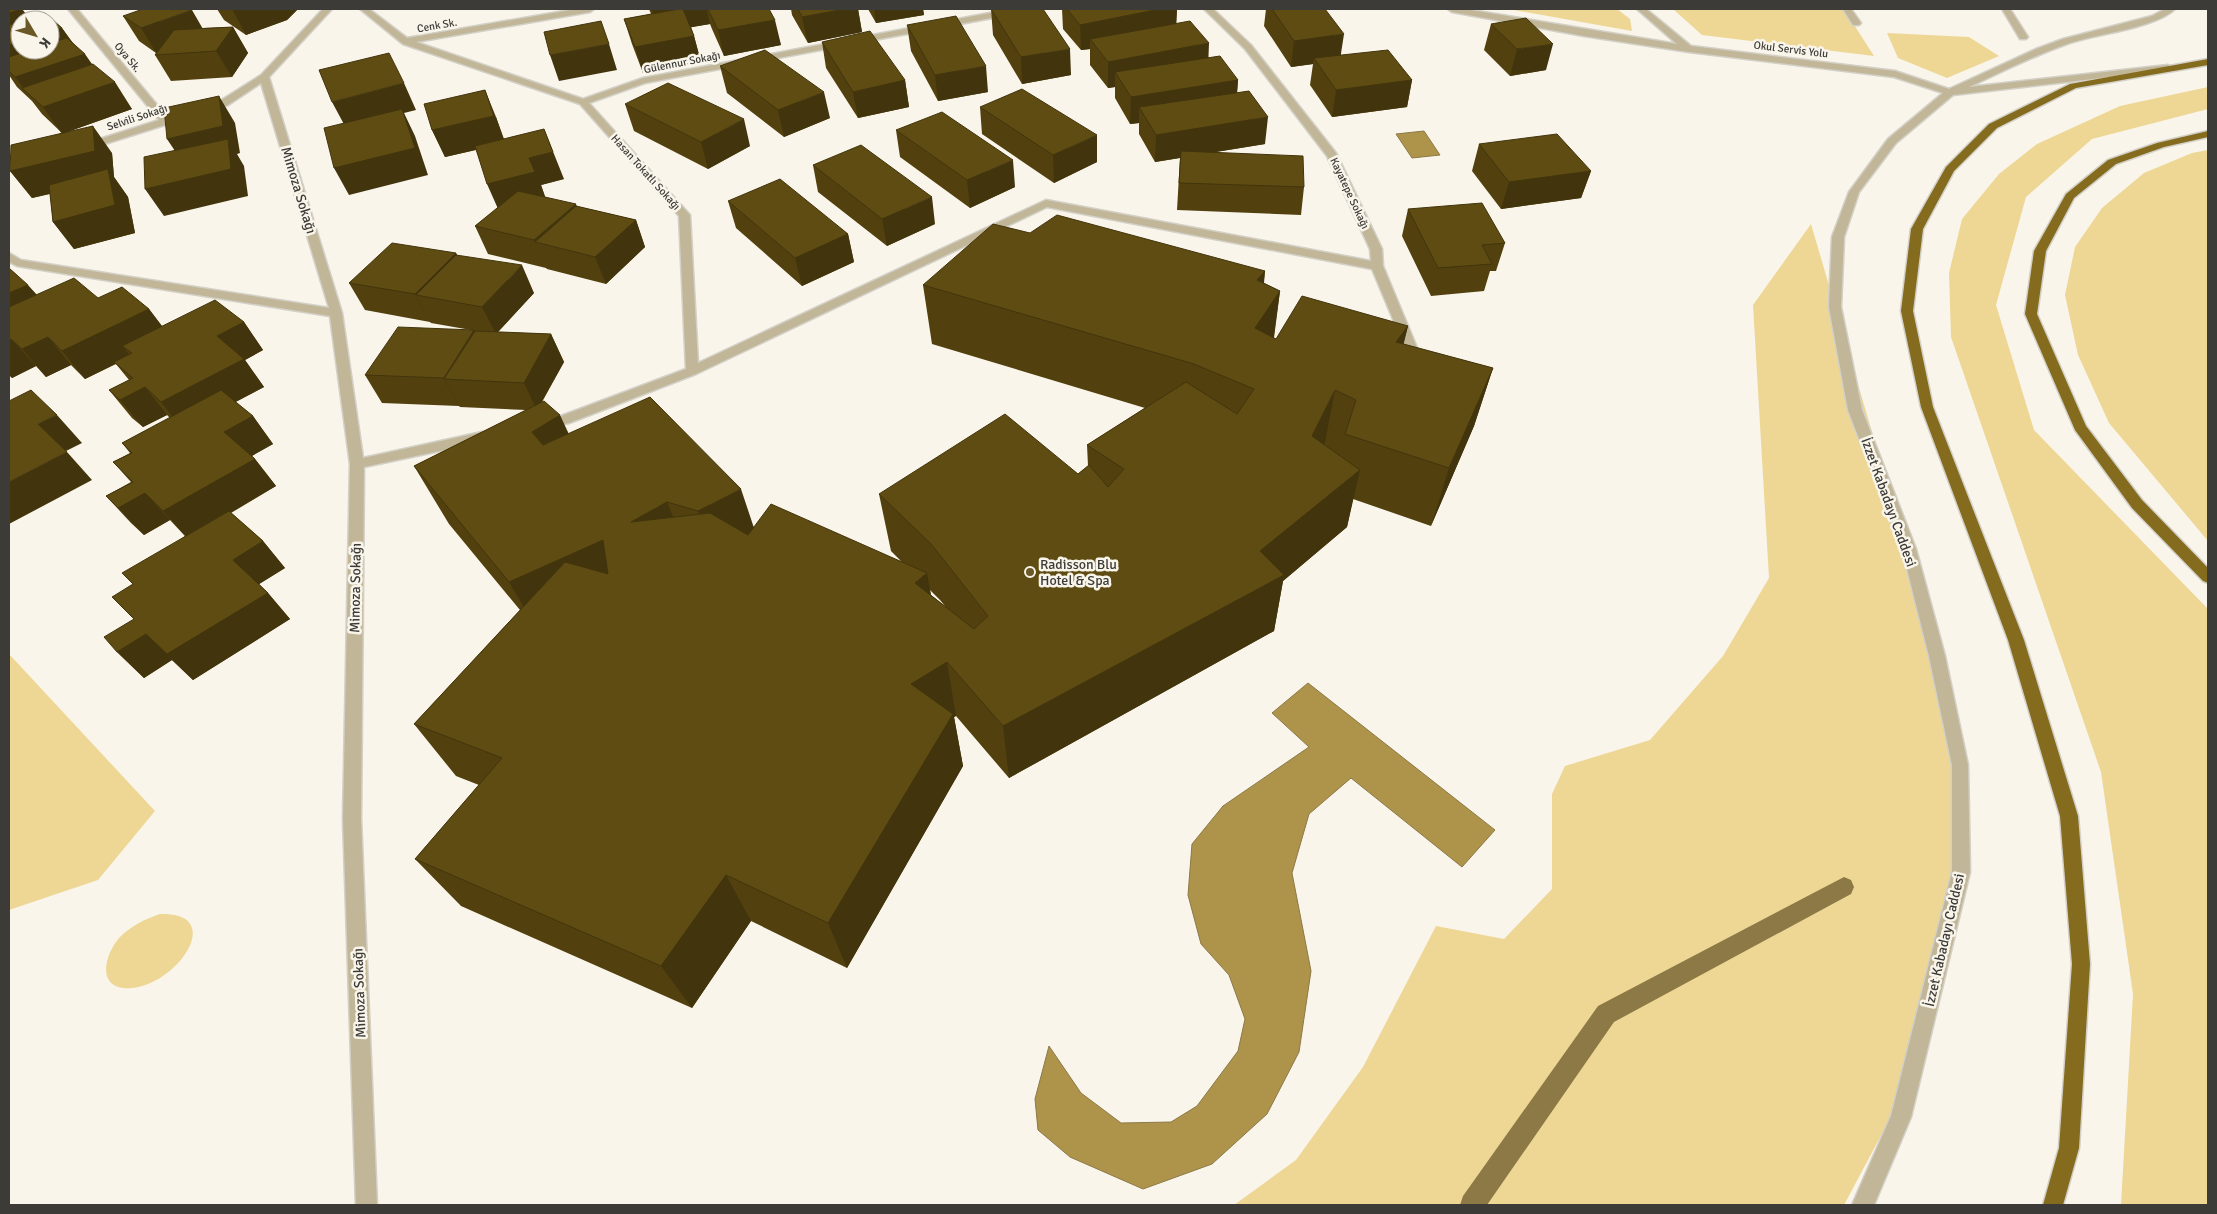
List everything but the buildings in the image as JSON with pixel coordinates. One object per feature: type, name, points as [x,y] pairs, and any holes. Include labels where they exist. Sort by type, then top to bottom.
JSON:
[{"type":"highway","points":[[2053,1205],[2069,1148],[2081,964],[2069,816],[2016,640],[1927,407],[1907,311],[1917,229],[1950,169],[1993,126],[2073,86],[2208,62]]},
{"type":"highway","points":[[2208,134],[2161,145],[2112,162],[2070,196],[2040,251],[2031,314],[2080,427],[2137,504],[2208,577]]},
{"type":"street","name":"Oya Sk.","points":[[72,9],[165,121]]},
{"type":"street","points":[[264,76],[328,9]]},
{"type":"street","points":[[364,9],[406,42],[583,102]]},
{"type":"street","name":"Cenk Sk.","points":[[406,42],[590,9]]},
{"type":"street","name":"Gülennur Sokağı","points":[[583,102],[643,80],[1024,9]]},
{"type":"street","name":"Kayatepe Sokağı","points":[[1208,9],[1248,47],[1332,154],[1376,249],[1377,266],[1414,355]]},
{"type":"street","name":"Okul Servis Yolu","points":[[1452,9],[1584,33],[1895,74],[1950,92]]},
{"type":"street","points":[[1641,9],[1689,48]]},
{"type":"street","points":[[1847,9],[1856,23]]},
{"type":"street","points":[[2006,9],[2024,37]]},
{"type":"street","name":"İzzet Kabadayı Caddesi","points":[[1864,1205],[1901,1117],[1961,872],[1960,765],[1937,656],[1909,548],[1855,410],[1835,308],[1838,238],[1854,192],[1892,141],[1950,92],[2040,50],[2066,41],[2155,18],[2172,9]]},
{"type":"street","points":[[1950,92],[2173,67]]},
{"type":"street","name":"Selvili Sokağı","points":[[74,148],[84,148],[224,103],[264,76]]},
{"type":"street","name":"Mimoza Sokağı","points":[[264,76],[336,313],[357,464],[352,818],[367,1205]]},
{"type":"street","name":"Hasan Tokatlı Sokağı","points":[[583,102],[684,215],[692,371]]},
{"type":"street","points":[[536,426],[564,420],[692,371],[1046,203],[1377,266]]},
{"type":"street","points":[[9,256],[17,263],[336,313]]},
{"type":"street","points":[[357,464],[498,434]]},
{"type":"shaded area","points":[[1508,9],[1617,9],[1630,19],[1632,31]]},
{"type":"shaded area","points":[[1673,9],[1844,9],[1874,56],[1702,35]]},
{"type":"shaded area","points":[[1887,33],[1969,37],[1999,56],[1947,78],[1898,58]]},
{"type":"shaded area","points":[[2208,87],[2208,109],[2092,139],[2026,197],[1996,305],[2034,430],[2208,609],[2208,1205],[2121,1205],[2133,994],[2101,772],[1951,337],[1949,273],[1962,219],[1999,174],[2037,144],[2120,106]]},
{"type":"shaded area","points":[[1424,131],[1440,155],[1412,158],[1396,134]]},
{"type":"shaded area","points":[[2208,150],[2208,541],[2109,423],[2078,355],[2065,295],[2075,247],[2102,208],[2144,173],[2192,153]]},
{"type":"shaded area","points":[[1811,224],[1928,623],[1966,815],[1917,1068],[1844,1205],[1234,1205],[1296,1160],[1363,1067],[1436,926],[1504,939],[1552,889],[1552,794],[1565,766],[1650,740],[1723,656],[1769,578],[1753,305]]},
{"type":"shaded area","points":[[9,654],[155,811],[98,880],[9,910]]},
{"type":"shaded area","points":[[1308,683],[1495,830],[1462,867],[1351,778],[1309,814],[1292,873],[1311,971],[1299,1052],[1267,1114],[1212,1164],[1143,1189],[1070,1157],[1038,1130],[1035,1099],[1049,1046],[1081,1093],[1121,1123],[1171,1122],[1197,1106],[1238,1051],[1245,1019],[1229,975],[1201,944],[1188,895],[1192,844],[1223,806],[1309,747],[1272,713]]},
{"type":"shaded area","points":[[160,914],[180,916],[190,924],[193,935],[188,949],[179,962],[149,984],[132,988],[113,984],[108,978],[106,971],[107,962],[114,945],[124,933],[134,926]]},
{"type":"waterway","points":[[1472,1205],[1606,1014],[1844,887]]},
{"type":"place","name":"Radisson Blu Hotel & Spa","points":[[1030,572]]}]
